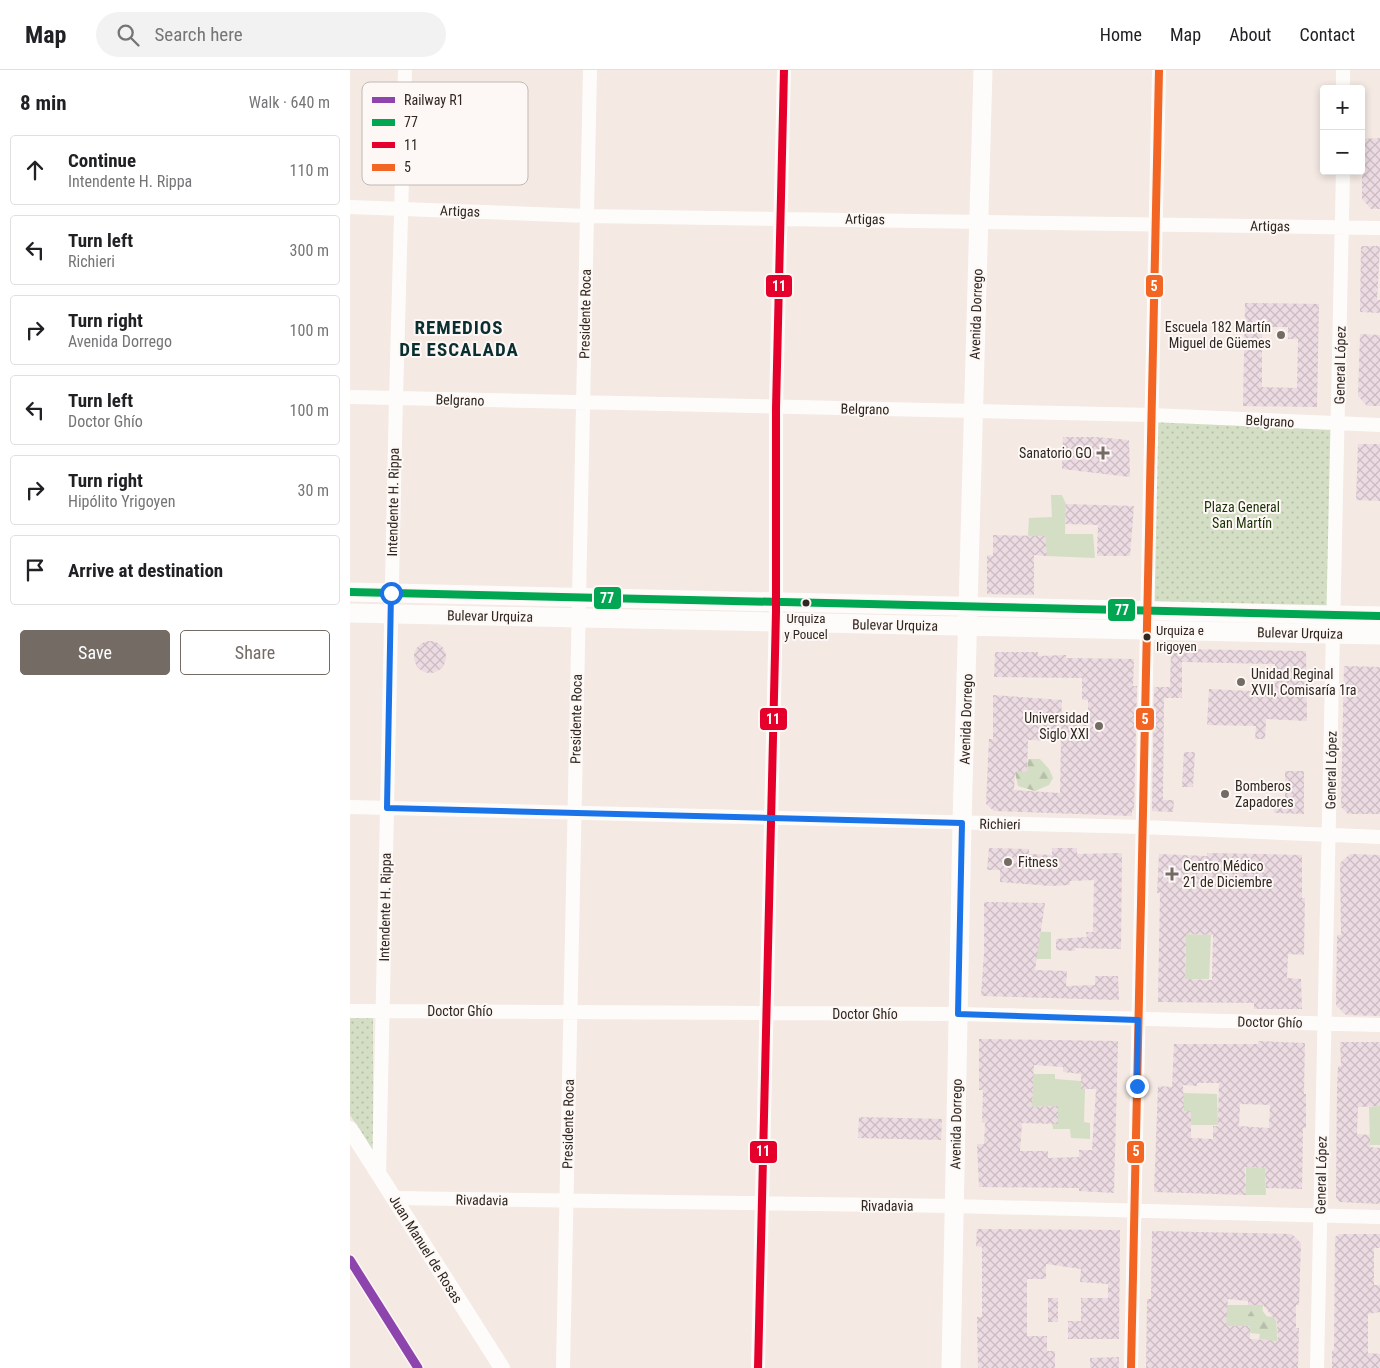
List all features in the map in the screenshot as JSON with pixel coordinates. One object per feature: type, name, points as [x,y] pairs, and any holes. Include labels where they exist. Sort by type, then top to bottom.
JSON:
[{"type":"main road","name":"Avenida Dorrego","points":[[951,1368],[962,823],[983,70]]},
{"type":"main road","name":"Bulevar Urquiza","points":[[350,592],[1380,616]]},
{"type":"main road","name":"Bulevar Urquiza","points":[[350,613],[1380,635]]},
{"type":"street","name":"Presidente Roca","points":[[563,1368],[590,70]]},
{"type":"street","points":[[758,1368],[765,1013],[776,622],[776,408],[784,70]]},
{"type":"street","points":[[1131,1368],[1154,225],[1159,70]]},
{"type":"street","points":[[1343,70],[1343,85]]},
{"type":"street","name":"General López","points":[[1317,1368],[1343,175]]},
{"type":"street","name":"Intendente H. Rippa","points":[[379,1175],[401,185]]},
{"type":"street","name":"Artigas","points":[[350,208],[587,216],[1380,228]]},
{"type":"street","name":"Belgrano","points":[[350,397],[776,408],[1151,414],[1380,425]]},
{"type":"street","name":"Richieri","points":[[350,807],[1142,827],[1380,837]]},
{"type":"street","name":"Doctor Ghío","points":[[350,1011],[958,1014],[1138,1020],[1380,1024]]},
{"type":"street","name":"Juan Manuel de Rosas","points":[[350,1129],[502,1368]]},
{"type":"street","name":"Rivadavia","points":[[394,1198],[762,1205],[954,1206],[1380,1217]]},
{"type":"green space","name":"Plaza General San Martín","points":[[1151,415],[1339,424],[1334,615],[1146,611]]},
{"type":"green space","points":[[1051,495],[1062,495],[1066,504],[1065,534],[1093,534],[1095,558],[1047,556],[1045,536],[1028,536],[1029,518],[1052,517]]},
{"type":"green space","points":[[1028,759],[1040,759],[1049,769],[1053,778],[1049,785],[1035,791],[1018,786],[1015,772],[1027,771]]},
{"type":"green space","points":[[1017,931],[1051,932],[1051,959],[1035,959]]},
{"type":"green space","points":[[1179,934],[1211,935],[1209,979],[1185,979],[1186,946]]},
{"type":"green space","points":[[350,1017],[373,1017],[373,1151],[350,1115]]},
{"type":"green space","points":[[1033,1074],[1055,1074],[1055,1079],[1081,1081],[1081,1088],[1085,1089],[1084,1122],[1090,1123],[1090,1139],[1071,1138],[1070,1129],[1053,1129],[1052,1123],[1058,1123],[1058,1106],[1032,1107]]},
{"type":"green space","points":[[1183,1093],[1217,1094],[1218,1125],[1191,1125],[1191,1111],[1165,1111],[1183,1105]]},
{"type":"green space","points":[[1380,1106],[1380,1145],[1370,1145],[1369,1107]]},
{"type":"green space","points":[[1246,1167],[1265,1168],[1266,1195],[1246,1195]]},
{"type":"green space","points":[[1227,1305],[1263,1305],[1262,1316],[1276,1317],[1278,1349],[1268,1340],[1259,1339],[1260,1334],[1250,1333],[1250,1326],[1226,1326]]},
{"type":"green space","points":[[1260,1308],[1275,1326],[1275,1338],[1271,1340],[1250,1323],[1248,1315],[1253,1309]]},
{"type":"building","points":[[1380,138],[1380,209],[1371,209],[1362,199],[1362,175],[1365,175],[1365,139]]},
{"type":"building","points":[[1361,246],[1380,246],[1377,300],[1380,300],[1380,313],[1360,312]]},
{"type":"building","name":"Escuela 182 Martín Miguel de Güemes","points":[[1245,303],[1319,304],[1317,407],[1243,406]],"holes":[[[1262,327],[1288,327],[1288,339],[1298,339],[1297,388],[1262,387]]]},
{"type":"building","points":[[1360,334],[1380,335],[1380,406],[1367,406],[1358,396]]},
{"type":"building","name":"Sanatorio GO","points":[[1063,437],[1129,440],[1130,477],[1062,469]]},
{"type":"building","points":[[1358,444],[1380,444],[1380,501],[1356,500]]},
{"type":"building","points":[[1066,504],[1134,506],[1130,556],[1097,556],[1098,525],[1065,524]]},
{"type":"building","points":[[993,535],[1045,536],[1047,556],[1034,555],[1034,595],[987,594],[987,555],[993,556]]},
{"type":"building","points":[[430,641],[436,642],[441,646],[445,651],[445,663],[441,668],[436,672],[430,673],[424,672],[419,668],[415,663],[414,657],[415,651],[419,646],[424,642]]},
{"type":"building","points":[[1171,649],[1306,651],[1307,721],[1266,719],[1265,739],[1255,739],[1256,726],[1207,725],[1209,689],[1274,692],[1275,664],[1182,662],[1182,698],[1164,698],[1163,800],[1174,800],[1173,812],[1152,811],[1154,687],[1170,687]]},
{"type":"building","points":[[995,652],[1038,652],[1038,656],[1066,655],[1066,658],[1134,659],[1133,686],[1137,686],[1134,811],[1132,811],[1132,816],[994,811],[986,804],[989,739],[993,739],[993,695],[1062,700],[1061,720],[1088,719],[1088,700],[1082,700],[1082,678],[994,677]],"holes":[[[1028,740],[1061,741],[1060,793],[1014,790],[1015,772],[1027,771]]]},
{"type":"building","points":[[1344,666],[1380,667],[1380,814],[1348,814],[1341,807]]},
{"type":"building","points":[[1184,752],[1195,752],[1193,787],[1182,787]]},
{"type":"building","points":[[1285,771],[1304,771],[1304,814],[1274,813],[1274,799],[1285,799]]},
{"type":"building","points":[[989,848],[1029,849],[1029,854],[1052,855],[1052,848],[1077,848],[1077,854],[1122,853],[1121,949],[1075,948],[1075,951],[1056,950],[1056,939],[1087,937],[1086,932],[1093,932],[1094,880],[1070,881],[1070,885],[1050,886],[1000,882],[1000,870],[987,870]]},
{"type":"building","points":[[1207,853],[1302,855],[1302,898],[1305,898],[1304,955],[1288,954],[1287,978],[1301,979],[1302,1009],[1254,1009],[1254,1003],[1158,1002],[1160,893],[1157,893],[1159,854],[1207,856]],"holes":[[[1186,934],[1213,935],[1212,980],[1185,979]]]},
{"type":"building","points":[[1350,854],[1380,855],[1380,1016],[1346,1015],[1336,1005],[1337,935],[1341,935],[1340,863]]},
{"type":"building","points":[[984,902],[1045,903],[1035,970],[1067,971],[1066,986],[1095,985],[1095,976],[1118,976],[1119,1000],[981,996],[984,954]]},
{"type":"building","points":[[979,1039],[1118,1041],[1114,1193],[1079,1191],[1079,1188],[979,1187],[977,1144],[984,1144],[985,1123],[982,1122],[983,1090],[979,1090]],"holes":[[[1034,1065],[1063,1067],[1063,1072],[1081,1074],[1081,1089],[1096,1089],[1092,1150],[1079,1150],[1079,1157],[1048,1158],[1048,1151],[1020,1151],[1022,1123],[1058,1124],[1058,1106],[1032,1107]]]},
{"type":"building","points":[[1259,1041],[1305,1043],[1304,1094],[1306,1094],[1306,1128],[1303,1128],[1302,1189],[1266,1188],[1265,1168],[1245,1167],[1246,1195],[1154,1192],[1158,1086],[1172,1087],[1174,1044],[1258,1044]],"holes":[[[1197,1083],[1219,1083],[1218,1126],[1213,1126],[1213,1139],[1191,1138],[1191,1111],[1184,1111],[1183,1085],[1197,1086]],[[1240,1104],[1270,1105],[1269,1128],[1239,1126]]]},
{"type":"building","points":[[1340,1042],[1380,1042],[1380,1106],[1358,1107],[1357,1134],[1370,1135],[1370,1147],[1380,1148],[1380,1204],[1340,1202],[1336,1198],[1337,1087],[1338,1066],[1341,1066]]},
{"type":"building","points":[[859,1117],[942,1119],[941,1140],[858,1138]]},
{"type":"building","points":[[977,1229],[1120,1230],[1119,1339],[1068,1339],[1068,1321],[1081,1321],[1081,1298],[1108,1298],[1108,1284],[1080,1282],[1081,1269],[1046,1264],[1046,1279],[1027,1279],[1027,1336],[1047,1336],[1047,1351],[1055,1351],[1055,1368],[978,1368],[977,1317],[982,1317],[982,1247],[976,1246]]},
{"type":"building","points":[[1152,1231],[1292,1234],[1301,1243],[1299,1305],[1296,1305],[1296,1328],[1299,1328],[1298,1368],[1146,1368],[1147,1299],[1151,1299]],"holes":[[[1228,1299],[1248,1301],[1248,1305],[1263,1305],[1277,1322],[1278,1341],[1250,1339],[1250,1326],[1226,1326]]]},
{"type":"building","points":[[1339,1234],[1380,1234],[1380,1248],[1374,1248],[1374,1285],[1380,1285],[1380,1312],[1368,1314],[1368,1353],[1380,1354],[1380,1368],[1332,1368],[1332,1350],[1334,1350],[1335,1237]]},
{"type":"building","points":[[1048,1298],[1058,1298],[1058,1322],[1048,1322]]},
{"type":"building","points":[[1119,1357],[1119,1368],[1090,1368],[1090,1358]]},
{"type":"rail line","name":"R1","points":[[350,1260],[418,1368]]},
{"type":"transit line","name":"11","points":[[758,1368],[776,612],[776,408],[784,70]]},
{"type":"transit line","name":"5","points":[[1131,1368],[1159,70]]},
{"type":"transit line","name":"77","points":[[350,592],[1379,616]]},
{"type":"place","name":"Escuela 182 Martín Miguel de Güemes","points":[[1281,335]]},
{"type":"place","name":"Sanatorio GO","points":[[1103,453]]},
{"type":"place","name":"Urquiza y Poucel","points":[[806,603]]},
{"type":"place","name":"Urquiza e Irigoyen","points":[[1147,637]]},
{"type":"place","name":"Unidad Reginal XVII, Comisaría 1ra","points":[[1241,682]]},
{"type":"place","name":"Universidad Siglo XXI","points":[[1099,726]]},
{"type":"place","name":"Bomberos Zapadores","points":[[1225,794]]},
{"type":"place","name":"Fitness","points":[[1008,862]]},
{"type":"place","name":"Centro Médico 21 de Diciembre","points":[[1172,874]]},
{"type":"district","name":"REMEDIOS DE ESCALADA","points":[[459,338]]},
{"type":"route","points":[[391,593],[387,808],[962,823],[958,1014],[1138,1020],[1137,1086]]}]
